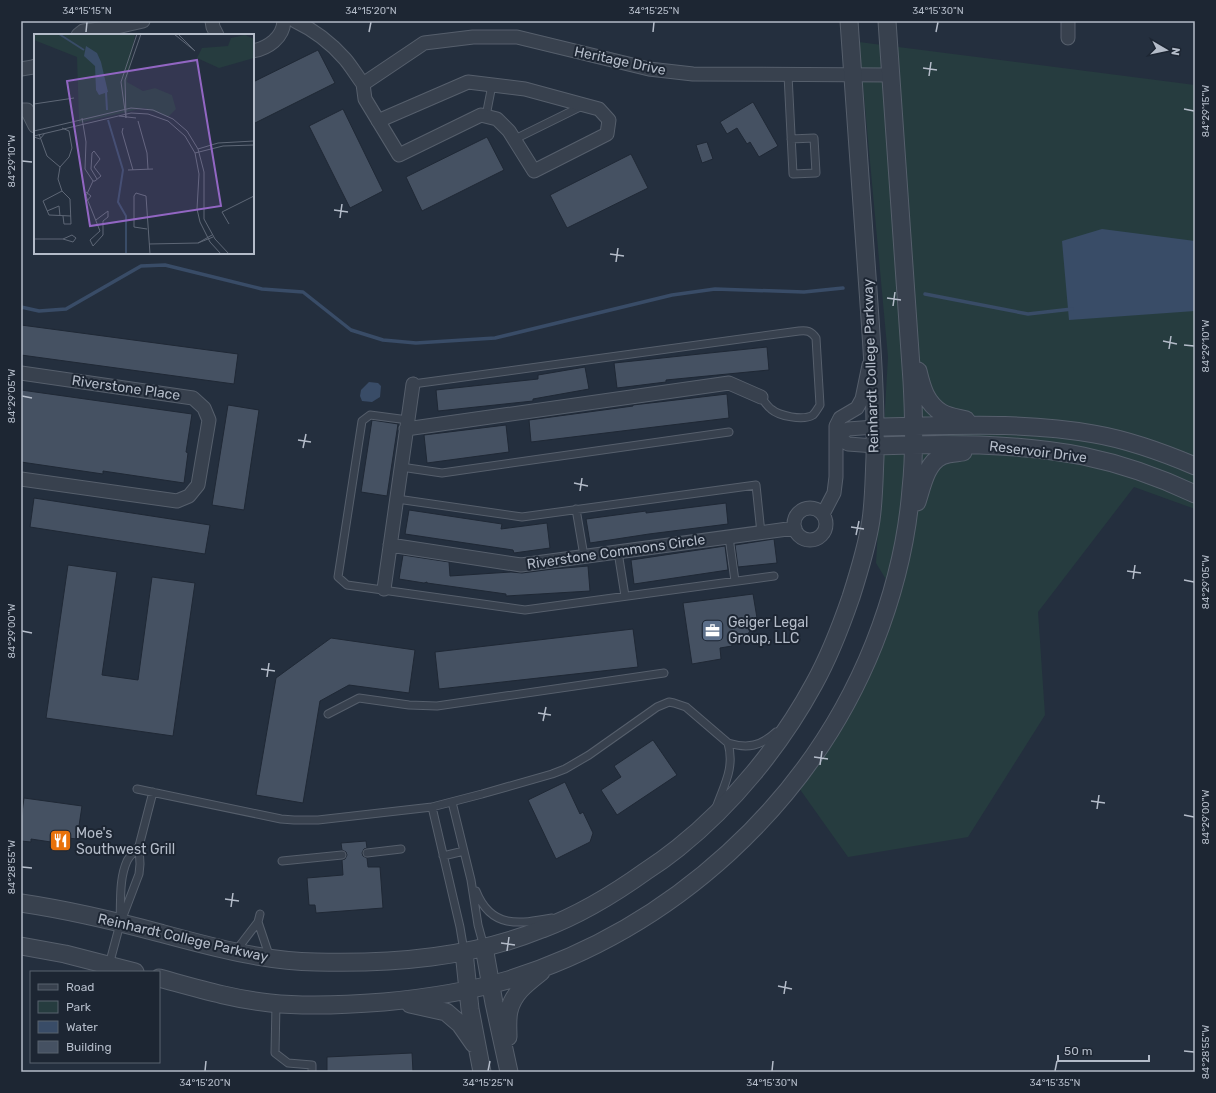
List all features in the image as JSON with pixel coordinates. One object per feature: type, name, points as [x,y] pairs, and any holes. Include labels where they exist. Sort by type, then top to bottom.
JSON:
[{"type":"street","points":[[79,34],[83,31],[118,31],[143,21]]},
{"type":"street","points":[[212,21],[216,34]]},
{"type":"street","points":[[254,51],[267,47],[273,43],[282,32],[284,21]]},
{"type":"street","points":[[295,21],[315,32],[327,41],[346,60],[363,84],[366,100],[378,121],[399,155],[481,115],[497,119],[509,131],[534,171],[607,134],[609,120],[599,109],[525,89],[468,82],[378,121]]},
{"type":"street","name":"Reinhardt College Parkway","points":[[21,903],[44,906],[235,952],[270,958],[314,962],[391,961],[464,952],[543,929],[578,913],[612,894],[678,849],[712,818],[756,771],[797,714],[815,682],[838,633],[849,602],[864,556],[871,521],[875,446],[872,351],[849,21]]},
{"type":"street","points":[[887,21],[914,426],[911,492],[900,558]]},
{"type":"street","points":[[1068,21],[1068,38]]},
{"type":"street","name":"Heritage Drive","points":[[363,84],[424,43],[473,37],[517,37],[649,69],[693,74],[891,75]]},
{"type":"street","points":[[21,69],[34,66]]},
{"type":"street","points":[[21,110],[27,110],[34,124]]},
{"type":"street","points":[[909,337],[921,386],[929,402],[943,414],[988,425]]},
{"type":"street","points":[[823,514],[834,493],[836,477],[836,426],[840,418],[856,408],[862,399],[872,351]]},
{"type":"street","name":"Riverstone Place","points":[[21,374],[192,398],[204,408],[209,420],[198,484],[189,496],[177,501],[21,479]]},
{"type":"street","points":[[407,424],[729,383],[761,398]]},
{"type":"street","points":[[384,589],[413,384]]},
{"type":"street","name":"Reservoir Drive","points":[[875,427],[988,425],[1063,429],[1094,434],[1149,448],[1195,466]]},
{"type":"street","points":[[837,437],[848,429],[875,427]]},
{"type":"street","points":[[837,437],[848,444],[875,446]]},
{"type":"street","name":"Reservoir Drive","points":[[875,446],[914,444],[992,446],[1040,450],[1083,456],[1145,473],[1170,482],[1195,494]]},
{"type":"street","points":[[160,978],[221,994],[276,1003],[337,1005],[425,998],[509,980],[574,955],[616,934],[649,915],[702,876],[737,846],[782,798],[823,742],[855,685],[874,643],[889,601],[900,558],[924,480],[931,465],[942,456],[992,446]]},
{"type":"street","points":[[810,508],[823,514],[826,521],[826,528],[823,534],[818,539],[810,541],[803,539],[798,535],[795,528],[794,521],[798,514],[803,510],[810,508]]},
{"type":"street","name":"Riverstone Commons Circle","points":[[390,545],[521,565],[795,528]]},
{"type":"street","points":[[21,946],[65,954],[131,971]]},
{"type":"street","points":[[484,947],[508,1069]]},
{"type":"street","points":[[464,952],[470,1009],[482,1072]]},
{"type":"street","points":[[508,1069],[509,1012],[515,995],[525,984],[552,964]]},
{"type":"street","points":[[398,1001],[446,1012],[460,1024],[478,1050]]},
{"type":"lane","points":[[788,75],[791,139],[793,174],[816,173],[814,138],[791,139]]},
{"type":"lane","points":[[486,116],[492,85]]},
{"type":"lane","points":[[514,139],[584,105]]},
{"type":"lane","points":[[413,384],[806,330],[812,332],[816,338],[820,405],[817,410],[812,415],[806,417],[797,418],[787,416],[771,410],[761,398]]},
{"type":"lane","points":[[407,424],[370,415],[362,421],[338,577],[347,585],[525,610],[774,576]]},
{"type":"lane","points":[[401,467],[442,473],[729,432]]},
{"type":"lane","points":[[397,499],[522,517],[756,485],[761,533]]},
{"type":"lane","points":[[576,509],[584,556]]},
{"type":"lane","points":[[729,537],[735,581]]},
{"type":"lane","points":[[618,552],[625,596]]},
{"type":"lane","points":[[328,714],[360,698],[408,705],[437,706],[664,673]]},
{"type":"lane","points":[[136,789],[281,818],[294,820],[318,820],[432,807],[552,774],[575,764],[657,707],[669,702],[686,707],[728,743],[744,746],[761,744],[797,714]]},
{"type":"lane","points":[[712,818],[729,772],[731,753],[728,743]]},
{"type":"lane","points":[[109,965],[120,924],[138,874],[140,864],[139,846],[153,792]]},
{"type":"lane","points":[[452,802],[471,880],[478,926],[484,947]]},
{"type":"lane","points":[[432,807],[460,927],[464,952]]},
{"type":"lane","points":[[120,924],[122,879],[127,861],[139,846]]},
{"type":"lane","points":[[367,853],[401,850]]},
{"type":"lane","points":[[443,856],[464,851]]},
{"type":"lane","points":[[282,861],[342,855]]},
{"type":"lane","points":[[471,880],[480,900],[489,912],[498,918],[513,922],[526,923],[578,913]]},
{"type":"lane","points":[[235,952],[259,918],[270,958]]},
{"type":"lane","points":[[276,1003],[275,1053],[288,1063],[312,1065],[312,1072]]},
{"type":"green space","points":[[859,42],[1195,85],[1195,509],[1134,487],[1038,612],[1045,715],[968,837],[848,857],[794,781],[859,681],[893,591],[876,563],[888,357]]},
{"type":"water","points":[[1102,229],[1195,241],[1195,311],[1069,320],[1062,241]]},
{"type":"water","points":[[369,382],[378,383],[381,386],[380,397],[372,402],[362,401],[360,396],[361,390]]},
{"type":"building","points":[[318,50],[335,83],[254,124],[254,82]]},
{"type":"building","points":[[753,102],[778,146],[759,157],[750,142],[747,144],[737,128],[727,134],[720,122]]},
{"type":"building","points":[[343,109],[383,191],[350,208],[309,126]]},
{"type":"building","points":[[487,137],[504,170],[422,211],[406,177]]},
{"type":"building","points":[[707,142],[713,159],[702,163],[696,145]]},
{"type":"building","points":[[631,154],[648,188],[567,228],[550,195]]},
{"type":"building","points":[[21,325],[238,354],[234,384],[21,355]]},
{"type":"building","points":[[767,347],[769,370],[666,380],[666,382],[617,388],[614,363]]},
{"type":"building","points":[[585,367],[589,389],[533,399],[533,401],[438,411],[436,390],[538,379],[538,375]]},
{"type":"building","points":[[21,390],[192,414],[186,452],[188,453],[184,483],[103,471],[103,474],[21,462]]},
{"type":"building","points":[[727,394],[729,418],[531,442],[529,420],[633,405]]},
{"type":"building","points":[[228,405],[259,410],[244,510],[212,505]]},
{"type":"building","points":[[372,420],[398,424],[387,496],[361,492]]},
{"type":"building","points":[[506,425],[509,452],[427,463],[424,435]]},
{"type":"building","points":[[34,498],[210,525],[205,554],[30,527]]},
{"type":"building","points":[[726,503],[728,524],[590,543],[586,519]]},
{"type":"building","points":[[409,510],[502,524],[501,529],[547,523],[550,548],[514,553],[513,550],[405,534]]},
{"type":"building","points":[[774,539],[777,563],[738,567],[735,545]]},
{"type":"building","points":[[725,546],[728,570],[634,584],[631,560]]},
{"type":"building","points":[[403,555],[449,562],[450,576],[511,572],[522,573],[588,566],[590,591],[506,596],[506,594],[399,579]]},
{"type":"building","points":[[68,565],[117,572],[102,675],[138,680],[152,577],[195,583],[173,736],[46,718]]},
{"type":"building","points":[[753,594],[757,618],[749,619],[750,631],[744,639],[732,640],[732,646],[720,648],[721,659],[692,664],[683,603]]},
{"type":"building","points":[[633,629],[638,667],[439,689],[435,652]]},
{"type":"building","points":[[331,638],[415,650],[409,693],[349,685],[320,701],[303,803],[256,795],[276,678]]},
{"type":"building","points":[[653,740],[677,775],[617,815],[601,790],[621,777],[614,766]]},
{"type":"building","points":[[565,782],[580,814],[583,812],[593,833],[590,842],[556,859],[528,800]]},
{"type":"building","points":[[24,798],[82,806],[77,839],[68,838],[67,851],[50,848],[51,842],[31,839],[31,842],[21,841],[21,820]]},
{"type":"building","points":[[366,841],[367,848],[364,849],[362,853],[363,856],[367,858],[368,867],[380,867],[383,908],[316,913],[315,905],[309,905],[307,878],[343,875],[342,860],[345,859],[347,855],[346,852],[342,850],[341,843]]},
{"type":"building","points":[[412,1053],[413,1072],[327,1072],[327,1057]]},
{"type":"waterway","points":[[21,307],[39,311],[66,309],[141,266],[165,265],[262,289],[303,292],[351,330],[383,340],[416,343],[495,338],[672,295],[715,289],[804,292],[843,288]]},
{"type":"waterway","points":[[925,294],[1028,314],[1072,309]]},
{"type":"place","name":"Geiger Legal Group, LLC","points":[[712,630]]},
{"type":"place","name":"Moe's Southwest Grill","points":[[60,841]]}]
